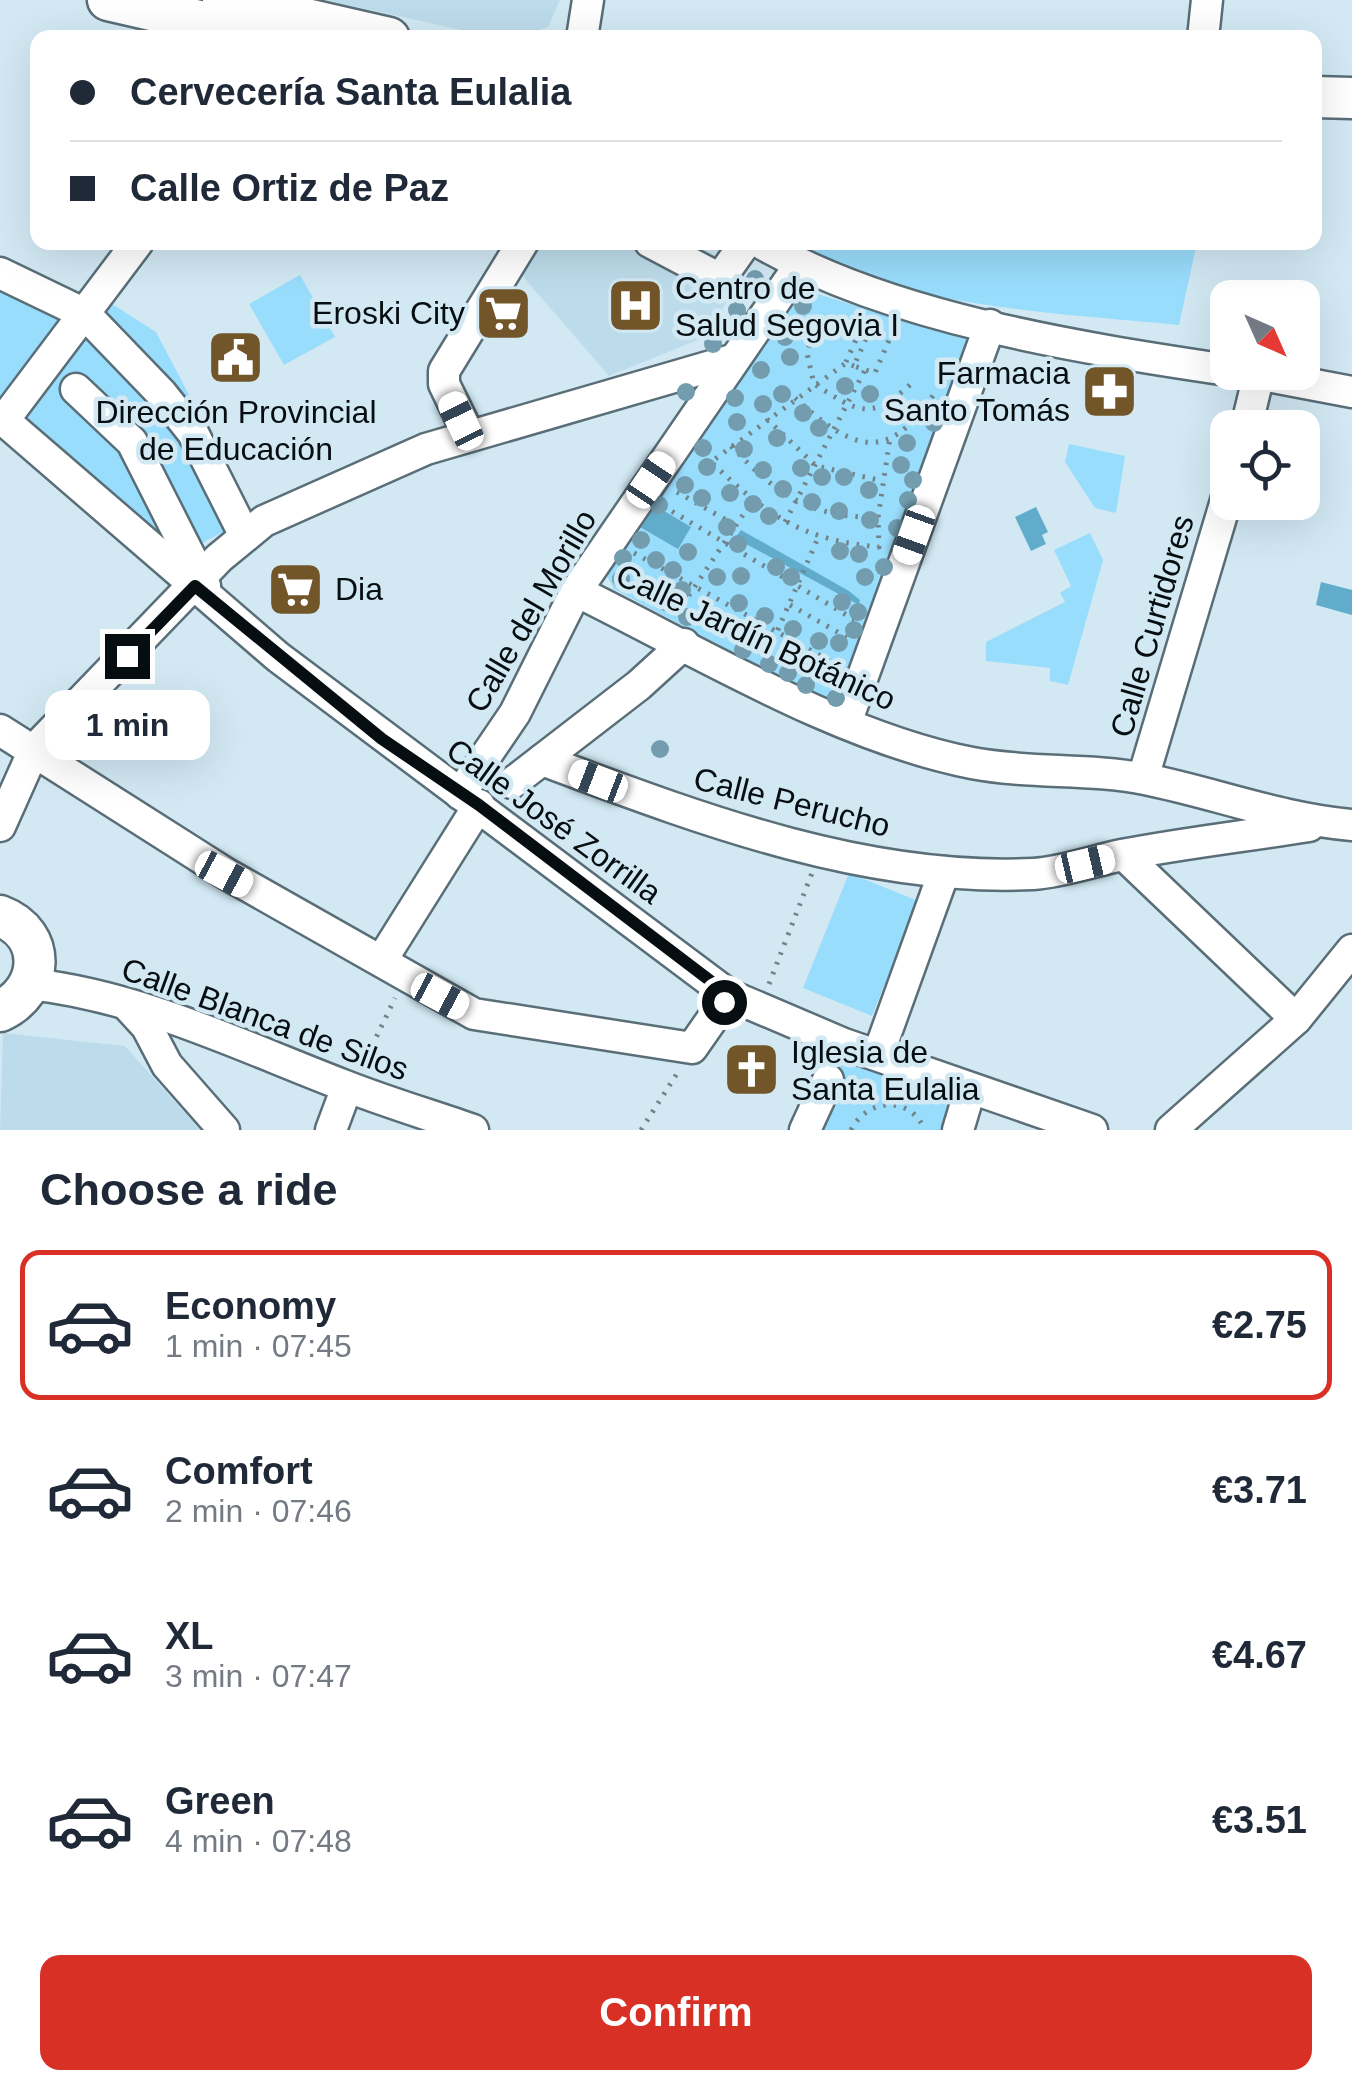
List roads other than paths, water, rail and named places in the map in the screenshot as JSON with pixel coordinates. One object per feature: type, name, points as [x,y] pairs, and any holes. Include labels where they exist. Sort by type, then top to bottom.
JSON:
[{"type":"main road","points":[[108,0],[234,30]]},
{"type":"main road","points":[[223,0],[354,30]]},
{"type":"main road","points":[[1322,71],[1352,71]]},
{"type":"main road","points":[[1322,97],[1352,98]]},
{"type":"main road","points":[[0,916],[16,924],[32,944],[35,968],[18,1001],[0,1011]]},
{"type":"street","points":[[583,30],[588,0]]},
{"type":"street","points":[[1204,30],[1206,0]]},
{"type":"street","points":[[7,408],[132,250]]},
{"type":"street","points":[[469,435],[444,384],[444,371],[518,250]]},
{"type":"street","points":[[665,250],[720,279],[740,250]]},
{"type":"street","points":[[772,250],[798,266],[892,301],[990,326],[1210,367]]},
{"type":"street","name":"Calle del Morillo","points":[[394,968],[470,799],[576,591],[798,266]]},
{"type":"street","points":[[0,273],[85,314],[194,433],[245,536]]},
{"type":"street","points":[[846,724],[990,326]]},
{"type":"street","points":[[0,826],[34,750],[245,536],[275,514],[369,472],[469,435],[732,360]]},
{"type":"street","points":[[1320,386],[1352,392]]},
{"type":"street","name":"Calle José Zorrilla","points":[[76,389],[132,442],[203,581]]},
{"type":"street","points":[[7,408],[53,393],[117,452]]},
{"type":"street","name":"Calle José Zorrilla","points":[[7,408],[382,739],[470,799],[729,995],[878,1055],[1092,1130]]},
{"type":"street","name":"Calle Curtidores","points":[[1143,778],[1220,520]]},
{"type":"street","name":"Calle Jardín Botánico","points":[[576,591],[680,630],[846,724],[971,763],[1143,778],[1202,795],[1340,824]]},
{"type":"street","points":[[512,783],[542,760],[680,630]]},
{"type":"street","points":[[0,730],[224,874],[482,1017],[692,1048],[729,995]]},
{"type":"street","name":"Calle Perucho","points":[[542,760],[655,802],[821,852],[944,872],[1046,872],[1124,855],[1340,824]]},
{"type":"street","points":[[1200,843],[1202,795]]},
{"type":"street","points":[[1124,855],[1296,1019]]},
{"type":"street","points":[[878,1055],[944,872]]},
{"type":"street","points":[[1172,1130],[1296,1019],[1352,950]]},
{"type":"street","name":"Calle Blanca de Silos","points":[[30,984],[126,1004],[473,1130]]},
{"type":"street","points":[[126,1004],[147,1027],[167,1065],[224,1130]]},
{"type":"street","points":[[806,1130],[828,1080]]},
{"type":"street","points":[[331,1130],[349,1087]]},
{"type":"street","points":[[958,1130],[967,1100]]},
{"type":"place","name":"Centro de Salud Segovia I","points":[[636,306]]},
{"type":"place","name":"Eroski City","points":[[504,313]]},
{"type":"place","name":"Dirección Provincial de Educación","points":[[236,358]]},
{"type":"place","name":"Farmacia Santo Tomás","points":[[1109,391]]},
{"type":"place","name":"Dia","points":[[296,589]]},
{"type":"place","name":"Iglesia de Santa Eulalia","points":[[752,1070]]}]
